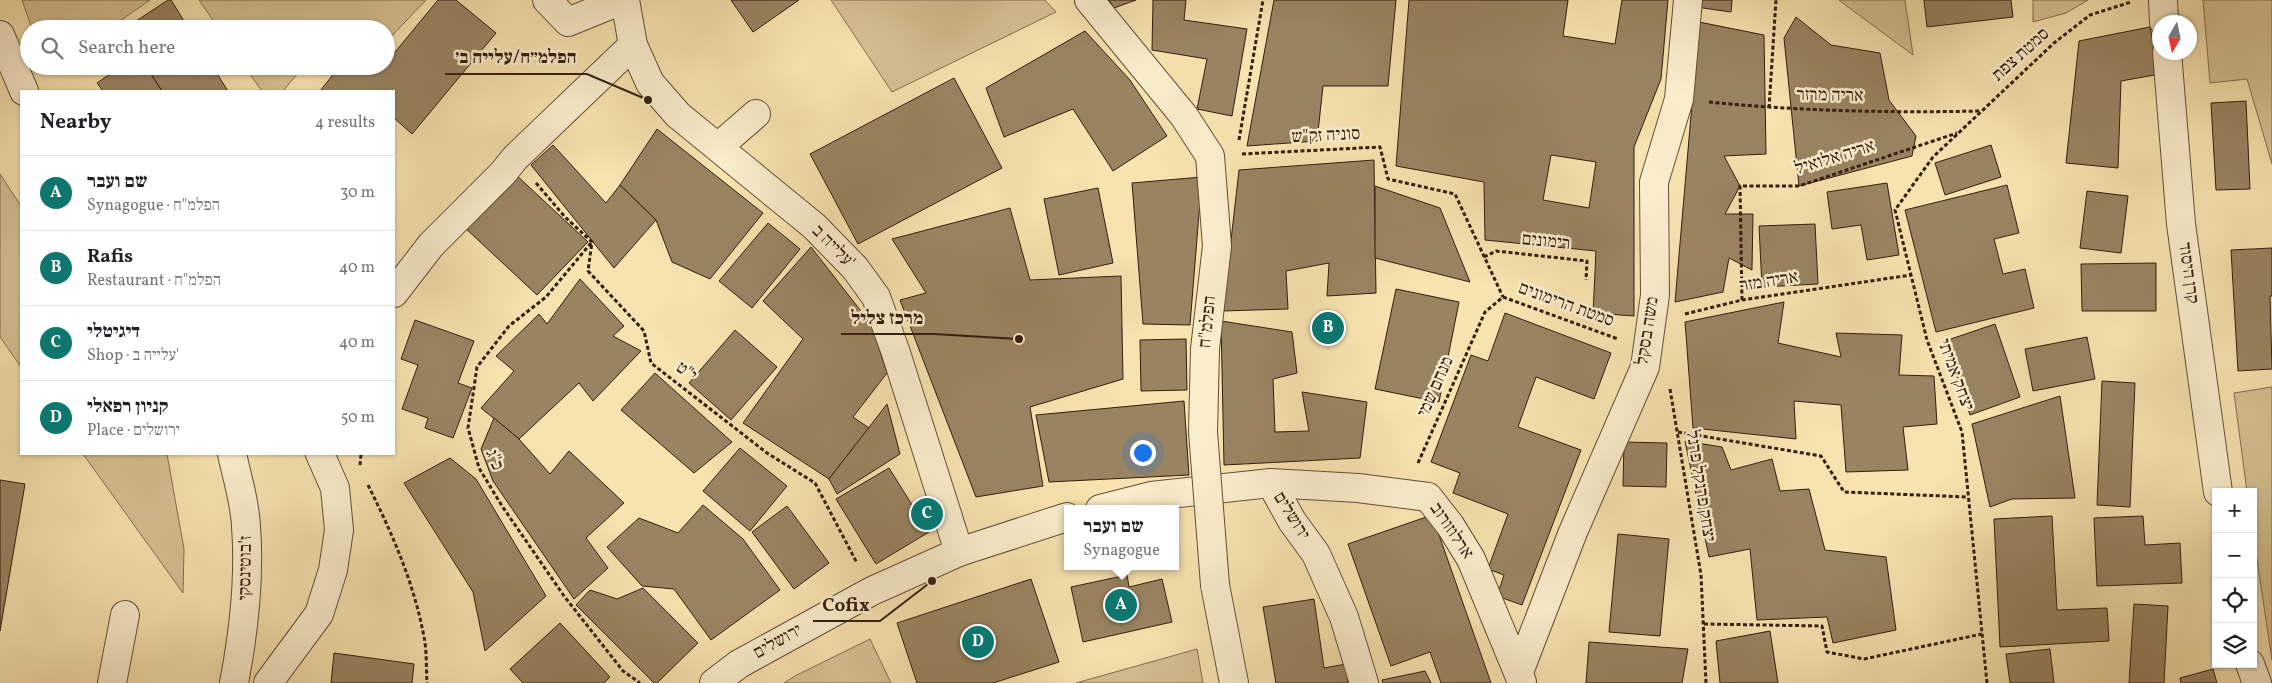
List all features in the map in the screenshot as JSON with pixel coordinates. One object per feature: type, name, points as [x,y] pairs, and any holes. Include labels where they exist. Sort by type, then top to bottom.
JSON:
[{"type":"street","points":[[547,0],[568,22],[624,0]]},
{"type":"street","name":"עלייה ב'","points":[[624,0],[633,45],[650,83],[678,115],[814,226],[854,268],[876,297],[896,353],[959,552]]},
{"type":"street","name":"הפלמ\"ח","points":[[1089,0],[1184,116],[1223,155],[1205,349],[1203,432],[1216,585],[1234,683]]},
{"type":"street","name":"משה בסקל","points":[[1521,677],[1573,532],[1645,367],[1654,295],[1654,182],[1679,99],[1688,0]]},
{"type":"street","points":[[2162,0],[2163,15]]},
{"type":"street","points":[[0,35],[24,90]]},
{"type":"street","points":[[395,292],[431,246],[503,173],[515,158],[633,45]]},
{"type":"street","name":"קרן היסוד","points":[[2168,60],[2181,224],[2217,488]]},
{"type":"street","points":[[718,147],[756,114]]},
{"type":"street","name":"ז'בוטינסקי","points":[[232,455],[246,524],[248,579],[243,636],[234,683]]},
{"type":"street","points":[[268,683],[319,614],[333,570],[339,530],[335,488],[320,455]]},
{"type":"street","name":"ירושלים","points":[[1116,505],[1151,496],[1271,483],[1292,521],[1316,554],[1344,617],[1364,683]]},
{"type":"street","name":"ארלוזורוב","points":[[1271,483],[1358,488],[1428,496],[1450,525],[1471,559],[1521,677]]},
{"type":"street","name":"ירושלים","points":[[714,683],[739,664],[872,591],[959,552],[1064,518]]},
{"type":"street","points":[[112,683],[125,615]]},
{"type":"street","points":[[2251,668],[2257,683]]},
{"type":"path","points":[[1223,155],[1262,0]]},
{"type":"path","points":[[1769,108],[1776,0]]},
{"type":"path","name":"סמטת צפת","points":[[1981,111],[2054,42],[2090,15],[2137,0]]},
{"type":"path","name":"אריה מרזר","points":[[1679,99],[1769,108],[1929,112],[1981,111]]},
{"type":"path","name":"יצחק אמיתי","points":[[1981,111],[1932,157],[1895,210],[1928,340],[1962,432],[1987,683]]},
{"type":"path","name":"אריה אלואיל","points":[[1742,300],[1740,186],[1799,186],[1959,132]]},
{"type":"path","name":"סוניה זק\"ש","points":[[1223,155],[1380,147],[1388,179],[1455,194],[1503,297]]},
{"type":"path","points":[[515,158],[565,217],[592,242]]},
{"type":"path","name":"י\"ט","points":[[592,242],[588,271],[644,331],[651,363],[767,452],[815,482],[872,591]]},
{"type":"path","name":"כ\"ג","points":[[592,242],[546,297],[509,326],[477,367],[468,428],[479,468],[502,506],[564,596],[623,671],[640,683]]},
{"type":"path","name":"רימונים","points":[[1484,257],[1496,251],[1587,261],[1586,280]]},
{"type":"path","name":"אריה מזר","points":[[1647,349],[1676,317],[1742,300],[1911,275]]},
{"type":"path","name":"סמטת הרימונים","points":[[1503,297],[1647,349]]},
{"type":"path","name":"מנחם שמי","points":[[1428,496],[1417,462],[1485,312],[1503,297]]},
{"type":"path","name":"יצחק פרנקל פרנל","points":[[1669,383],[1701,575],[1706,683]]},
{"type":"path","points":[[1678,432],[1822,456],[1844,492],[1968,497]]},
{"type":"path","points":[[360,469],[361,455]]},
{"type":"path","points":[[364,477],[387,524],[414,590],[425,639],[427,683]]},
{"type":"path","points":[[1704,624],[1822,626],[1828,652],[1864,658],[1982,634]]},
{"type":"shaded area","points":[[22,0],[150,0],[121,20],[29,20]]},
{"type":"shaded area","points":[[199,0],[426,0],[395,33],[395,20],[213,20]]},
{"type":"shaded area","points":[[831,0],[1045,0],[1056,12],[892,92]]},
{"type":"shaded area","points":[[1839,0],[1905,0],[1913,55],[1848,7]]},
{"type":"shaded area","points":[[2033,0],[2088,0],[2066,13],[2033,22]]},
{"type":"shaded area","points":[[2203,0],[2272,0],[2272,164],[2247,79],[2210,83]]},
{"type":"shaded area","points":[[250,75],[296,75],[284,90],[261,90]]},
{"type":"shaded area","points":[[0,174],[20,204],[20,366],[0,337]]},
{"type":"shaded area","points":[[2272,387],[2272,660],[2257,560],[2257,488],[2246,488],[2234,393]]},
{"type":"shaded area","points":[[84,455],[167,455],[184,549],[183,593]]},
{"type":"shaded area","points":[[870,639],[891,683],[784,683],[795,676]]},
{"type":"shaded area","points":[[1197,649],[1203,683],[1076,683]]},
{"type":"building","points":[[168,0],[171,0],[183,20],[138,20]]},
{"type":"building","points":[[438,0],[456,0],[496,33],[412,134],[395,119],[395,90],[321,90],[333,75],[395,75],[395,52]]},
{"type":"building","points":[[731,0],[799,0],[753,32]]},
{"type":"building","points":[[1109,0],[1136,0],[1114,8]]},
{"type":"building","points":[[1153,0],[1186,0],[1184,20],[1247,29],[1232,116],[1197,109],[1207,59],[1152,50]]},
{"type":"building","points":[[1274,0],[1396,0],[1388,86],[1323,86],[1317,141],[1247,146]]},
{"type":"building","points":[[1409,0],[1568,0],[1563,36],[1615,44],[1622,0],[1668,0],[1661,79],[1634,147],[1634,316],[1593,313],[1596,251],[1485,240],[1484,182],[1396,166]],"holes":[[[1551,155],[1596,162],[1589,208],[1543,200]]]},
{"type":"building","points":[[1697,0],[1732,0],[1731,12],[1696,7]]},
{"type":"building","points":[[1924,0],[2011,0],[2013,17],[1927,27]]},
{"type":"building","points":[[1796,17],[1831,45],[1880,53],[1889,100],[1916,136],[1912,156],[1799,186],[1784,38]]},
{"type":"building","points":[[1699,22],[1764,35],[1766,154],[1724,156],[1740,186],[1725,214],[1753,214],[1752,270],[1729,258],[1723,292],[1675,302]]},
{"type":"building","points":[[2150,27],[2152,60],[2157,60],[2160,74],[2121,81],[2118,168],[2066,163],[2079,41]]},
{"type":"building","points":[[1085,31],[1130,80],[1167,136],[1113,171],[1073,109],[1004,137],[986,88]]},
{"type":"building","points":[[109,75],[152,75],[161,90],[102,90],[97,83]]},
{"type":"building","points":[[152,75],[218,75],[227,90],[161,90]]},
{"type":"building","points":[[954,78],[1002,168],[858,244],[810,154]]},
{"type":"building","points":[[2246,101],[2250,189],[2216,190],[2211,103]]},
{"type":"building","points":[[657,129],[763,213],[710,279],[672,262],[656,220],[620,185]]},
{"type":"building","points":[[553,145],[606,203],[620,185],[656,220],[614,268],[531,165]]},
{"type":"building","points":[[1991,145],[2001,177],[1945,195],[1935,163]]},
{"type":"building","points":[[1374,160],[1376,293],[1327,296],[1329,263],[1286,271],[1288,309],[1223,311],[1239,170]]},
{"type":"building","points":[[514,173],[588,242],[537,295],[463,226]]},
{"type":"building","points":[[1202,177],[1190,325],[1143,324],[1132,183]]},
{"type":"building","points":[[1887,183],[1899,255],[1867,260],[1861,225],[1832,229],[1827,192]]},
{"type":"building","points":[[2007,185],[2019,233],[1994,239],[2003,274],[2025,269],[2034,308],[1936,332],[1905,210]]},
{"type":"building","points":[[1375,186],[1440,208],[1470,282],[1375,258]]},
{"type":"building","points":[[1098,188],[1113,263],[1059,275],[1044,199]]},
{"type":"building","points":[[2087,191],[2128,196],[2121,253],[2080,248]]},
{"type":"building","points":[[1010,208],[1030,280],[1121,276],[1123,379],[1030,407],[1043,486],[976,497],[900,300],[926,293],[892,239]]},
{"type":"building","points":[[768,223],[800,249],[752,308],[719,281]]},
{"type":"building","points":[[1815,224],[1818,284],[1762,287],[1759,226]]},
{"type":"building","points":[[811,247],[871,324],[887,373],[853,417],[869,428],[829,479],[743,423],[803,339],[763,301]]},
{"type":"building","points":[[2272,248],[2272,296],[2270,296],[2272,369],[2238,371],[2231,250]]},
{"type":"building","points":[[2156,263],[2156,311],[2082,311],[2081,264]]},
{"type":"building","points":[[580,279],[624,326],[613,336],[641,351],[593,401],[579,383],[519,439],[481,408],[514,371],[496,356],[539,314],[547,324]]},
{"type":"building","points":[[1396,289],[1459,302],[1439,402],[1375,389]]},
{"type":"building","points":[[1784,302],[1778,343],[1841,357],[1836,333],[1902,335],[1899,375],[1934,376],[1937,424],[1903,427],[1908,470],[1846,472],[1841,405],[1794,401],[1796,439],[1693,428],[1685,322]]},
{"type":"building","points":[[1505,313],[1611,353],[1594,399],[1536,377],[1518,427],[1581,450],[1522,605],[1497,596],[1504,575],[1488,569],[1508,514],[1453,493],[1460,473],[1431,462],[1471,355],[1488,361]]},
{"type":"building","points":[[415,320],[474,341],[458,383],[472,388],[453,438],[425,428],[428,418],[402,409],[418,365],[401,359]]},
{"type":"building","points":[[1221,321],[1292,332],[1297,373],[1273,379],[1275,432],[1309,431],[1302,392],[1367,402],[1360,458],[1224,465]]},
{"type":"building","points":[[1995,324],[2020,397],[1970,415],[1945,341]]},
{"type":"building","points":[[735,330],[777,367],[731,420],[689,383]]},
{"type":"building","points":[[2087,337],[2095,379],[2033,391],[2025,349]]},
{"type":"building","points":[[1186,339],[1187,390],[1141,391],[1140,340]]},
{"type":"building","points":[[655,373],[732,442],[694,473],[621,410]]},
{"type":"building","points":[[2102,381],[2135,383],[2130,507],[2097,505]]},
{"type":"building","points":[[2060,396],[2075,498],[2012,499],[1990,507],[1972,424]]},
{"type":"building","points":[[1184,401],[1189,475],[1049,482],[1036,415]]},
{"type":"building","points":[[887,404],[900,454],[837,494],[829,479]]},
{"type":"building","points":[[494,418],[519,439],[550,474],[569,451],[624,503],[586,538],[608,568],[574,599],[493,481],[481,449]]},
{"type":"building","points":[[1685,441],[1722,447],[1731,470],[1772,459],[1780,491],[1809,489],[1825,550],[1886,557],[1896,630],[1833,643],[1827,617],[1757,620],[1750,549],[1709,557]]},
{"type":"building","points":[[1624,442],[1667,443],[1666,487],[1623,486]]},
{"type":"building","points":[[740,448],[787,486],[750,531],[703,491]]},
{"type":"building","points":[[450,458],[476,479],[546,596],[485,651],[473,592],[404,483]]},
{"type":"building","points":[[889,468],[929,532],[876,564],[836,499]]},
{"type":"building","points":[[0,480],[25,484],[0,631]]},
{"type":"building","points":[[703,505],[743,539],[780,590],[711,640],[674,589],[642,586],[607,547],[639,518],[678,533]]},
{"type":"building","points":[[787,506],[829,563],[794,589],[752,532]]},
{"type":"building","points":[[1432,515],[1491,683],[1441,683],[1430,652],[1391,666],[1348,544]]},
{"type":"building","points":[[2052,516],[2057,610],[2107,608],[2109,641],[2000,647],[1994,519]]},
{"type":"building","points":[[2143,516],[2145,545],[2180,543],[2182,583],[2097,586],[2094,518]]},
{"type":"building","points":[[1618,534],[1669,539],[1660,636],[1609,632]]},
{"type":"building","points":[[1127,575],[1129,587],[1162,579],[1172,622],[1083,642],[1071,587]]},
{"type":"building","points":[[1031,579],[1059,662],[993,683],[917,683],[897,623]]},
{"type":"building","points":[[643,588],[698,643],[657,683],[654,683],[576,605],[590,590],[617,599]]},
{"type":"building","points":[[1314,599],[1324,668],[1346,664],[1348,683],[1276,683],[1263,607]]},
{"type":"building","points":[[2134,604],[2168,606],[2164,683],[2129,683]]},
{"type":"building","points":[[560,623],[610,677],[604,683],[523,683],[510,669]]},
{"type":"building","points":[[1770,631],[1778,683],[1720,683],[1716,641]]},
{"type":"building","points":[[1589,642],[1688,649],[1682,683],[1586,683]]},
{"type":"building","points":[[2050,649],[2054,683],[2010,683],[2006,654]]},
{"type":"building","points":[[334,653],[414,664],[412,683],[331,683]]},
{"type":"building","points":[[2213,669],[2217,683],[2181,683],[2180,678]]},
{"type":"building","points":[[1425,671],[1431,683],[1383,683],[1382,680]]},
{"type":"place","name":"הפלמ״ח/עלייה ב׳","points":[[648,100]]},
{"type":"place","name":"Rafis","points":[[1328,328]]},
{"type":"place","name":"מרכז צליל","points":[[1019,339]]},
{"type":"place","name":"דיגיטלי","points":[[927,514]]},
{"type":"place","name":"Cofix","points":[[932,581]]},
{"type":"place","name":"שם ועבר","points":[[1121,605]]},
{"type":"place","name":"קניון רפאלי","points":[[978,642]]}]
